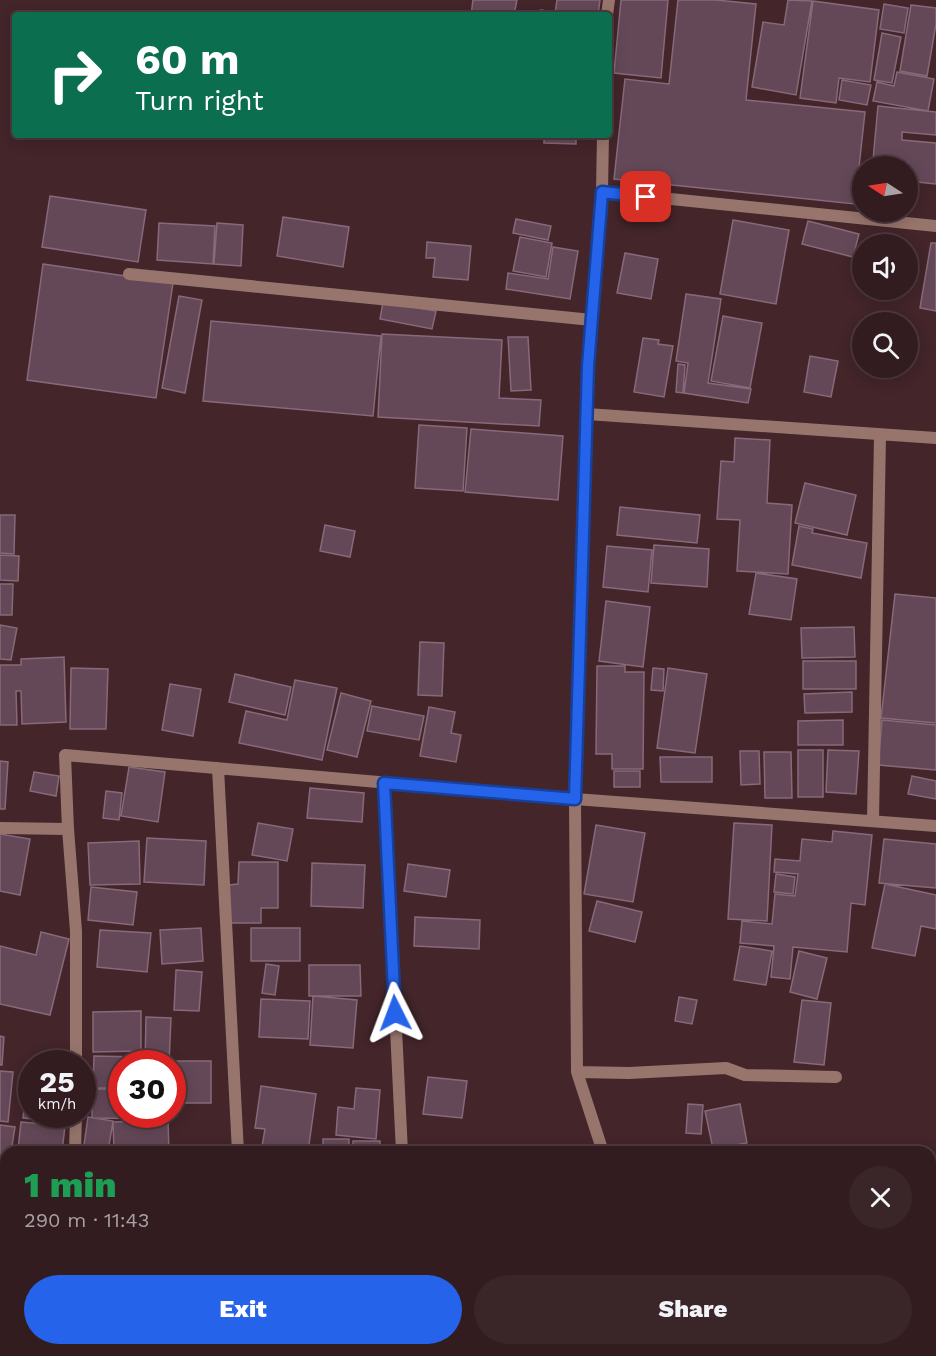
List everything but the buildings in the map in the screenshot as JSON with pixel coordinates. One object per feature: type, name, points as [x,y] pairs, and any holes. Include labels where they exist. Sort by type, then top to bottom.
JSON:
[{"type":"street","points":[[601,1146],[577,1072],[575,799],[587,414],[602,192],[603,138]]},
{"type":"street","points":[[602,192],[936,226]]},
{"type":"street","points":[[129,274],[592,320]]},
{"type":"street","points":[[587,414],[880,436],[936,438]]},
{"type":"street","points":[[873,821],[880,436]]},
{"type":"street","points":[[76,1050],[76,931],[65,755],[575,799],[936,826]]},
{"type":"street","points":[[218,768],[238,1146]]},
{"type":"street","points":[[384,783],[402,1146]]},
{"type":"street","points":[[0,828],[68,829]]},
{"type":"street","points":[[577,1072],[629,1073],[726,1068],[745,1075],[836,1077]]},
{"type":"street","points":[[75,1128],[75,1146]]},
{"type":"route","points":[[395,1013],[384,783],[575,799],[588,366],[602,192],[646,197]]}]
